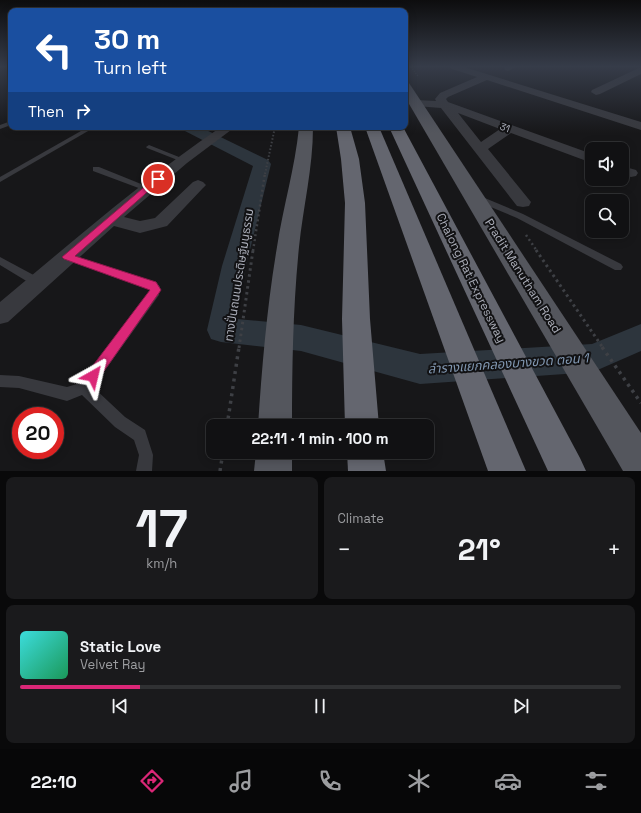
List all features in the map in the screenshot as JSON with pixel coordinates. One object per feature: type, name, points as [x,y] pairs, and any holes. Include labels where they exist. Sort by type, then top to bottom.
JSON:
[{"type":"highway","points":[[344,130],[350,159],[356,203],[357,339],[362,419]]},
{"type":"highway","points":[[373,130],[507,471]]},
{"type":"highway","name":"Chalong Rat Expressway","points":[[397,130],[567,471]]},
{"type":"highway","points":[[366,459],[367,471]]},
{"type":"main road","name":"Pradit Manutham Road","points":[[408,91],[641,466]]},
{"type":"main road","points":[[275,419],[279,338],[288,246],[303,164],[306,130]]},
{"type":"main road","points":[[273,471],[274,459]]},
{"type":"street","points":[[459,89],[441,97],[440,99],[523,202]]},
{"type":"street","points":[[524,89],[641,126]]},
{"type":"street","points":[[596,92],[602,89]]},
{"type":"street","name":"31","points":[[416,103],[446,105],[585,155]]},
{"type":"street","points":[[481,148],[510,128]]},
{"type":"street","points":[[0,315],[147,188],[182,160],[224,130]]},
{"type":"street","points":[[111,220],[140,227],[161,222],[198,185]]},
{"type":"lane","points":[[0,180],[87,130]]},
{"type":"lane","points":[[149,147],[182,160]]},
{"type":"lane","points":[[96,169],[147,188]]},
{"type":"lane","points":[[475,198],[520,216],[618,267]]},
{"type":"lane","points":[[0,381],[19,382],[67,394],[84,388],[156,290],[152,285],[67,257]]},
{"type":"lane","points":[[0,261],[38,282]]},
{"type":"lane","points":[[84,388],[120,422],[140,435],[146,455],[144,471]]},
{"type":"path","name":"ทางปั่นถนนประดิษฐ์มนูธรรม","points":[[228,419],[264,178],[274,130]]},
{"type":"path","points":[[596,337],[641,403]]},
{"type":"path","points":[[220,471],[222,459]]},
{"type":"waterway","name":"ลำรางแยกคลองบางขวด ตอน 1","points":[[194,130],[262,164],[234,266],[221,330],[301,338],[420,369],[593,358],[641,337]]},
{"type":"route","points":[[93,376],[156,290],[152,285],[67,257],[158,179]]}]
